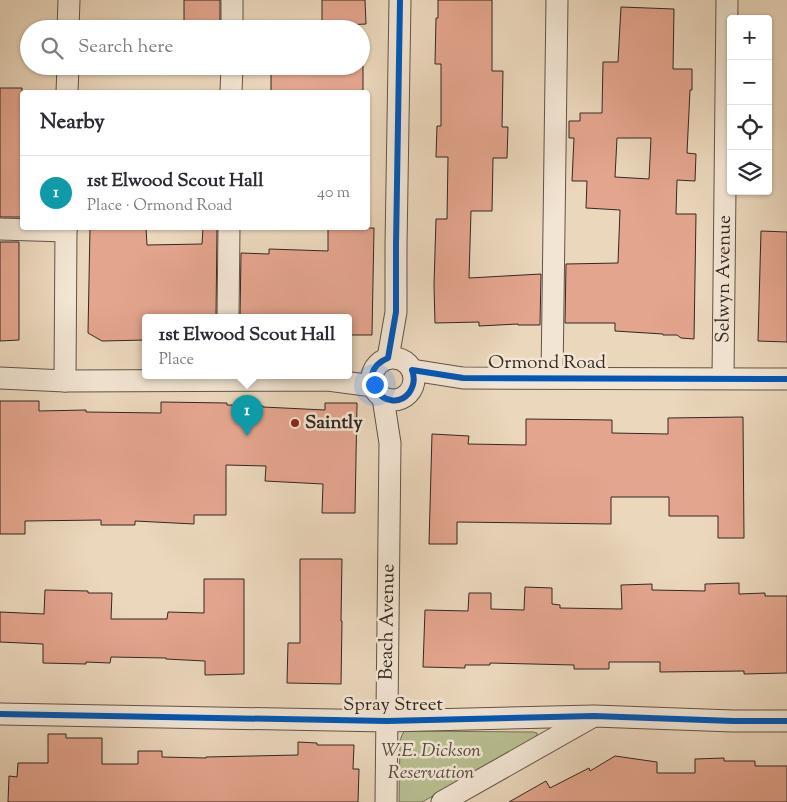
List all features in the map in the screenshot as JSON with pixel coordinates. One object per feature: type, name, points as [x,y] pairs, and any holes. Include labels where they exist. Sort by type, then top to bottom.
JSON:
[{"type":"street","points":[[68,20],[69,0]]},
{"type":"street","points":[[232,0],[232,20]]},
{"type":"street","name":"Beach Avenue","points":[[386,802],[390,442],[396,312],[400,0]]},
{"type":"street","points":[[552,378],[556,0]]},
{"type":"street","name":"Selwyn Avenue","points":[[723,378],[727,0]]},
{"type":"street","points":[[67,90],[68,75]]},
{"type":"street","points":[[231,90],[232,75]]},
{"type":"street","points":[[0,229],[20,229]]},
{"type":"street","points":[[65,381],[66,230]]},
{"type":"street","points":[[228,314],[230,230]]},
{"type":"street","name":"Ormond Road","points":[[0,378],[65,381],[173,379]]},
{"type":"street","name":"Ormond Road","points":[[278,379],[787,379]]},
{"type":"street","name":"Spray Street","points":[[0,714],[387,721],[594,716],[787,721]]},
{"type":"street","points":[[442,802],[594,716]]},
{"type":"green space","name":"W.E. Dickson Reservation","points":[[405,731],[533,732],[537,733],[537,735],[534,740],[422,802],[399,802],[400,740]]},
{"type":"building","points":[[184,0],[220,0],[220,20],[184,20]]},
{"type":"building","points":[[322,0],[365,0],[366,20],[322,20]]},
{"type":"building","points":[[438,0],[492,0],[492,71],[503,71],[502,127],[508,127],[507,158],[493,158],[492,211],[471,211],[469,278],[541,274],[540,325],[479,326],[479,322],[435,323],[436,219],[447,219],[448,157],[436,157],[437,126],[441,126],[441,64],[435,64]]},
{"type":"building","points":[[621,7],[674,9],[673,69],[692,69],[687,153],[696,154],[695,181],[677,180],[676,214],[696,214],[694,339],[681,338],[677,335],[615,331],[615,323],[565,323],[566,264],[618,263],[620,210],[586,208],[587,181],[572,181],[574,138],[569,138],[569,121],[580,121],[580,113],[602,113],[603,62],[618,62]],"holes":[[[617,138],[651,138],[649,179],[615,177]]]},
{"type":"building","points":[[271,75],[363,75],[363,90],[271,90]]},
{"type":"building","points":[[0,88],[22,88],[20,90],[20,217],[0,217]]},
{"type":"building","points":[[370,228],[374,228],[372,335],[352,335],[352,314],[240,314],[241,253],[269,254],[269,249],[328,251],[328,230],[370,230]]},
{"type":"building","points":[[90,230],[146,230],[147,245],[202,244],[203,230],[217,230],[216,314],[142,314],[142,340],[102,341],[88,333]]},
{"type":"building","points":[[761,231],[787,232],[787,342],[758,341]]},
{"type":"building","points":[[0,242],[19,242],[19,340],[0,341]]},
{"type":"building","points":[[0,401],[39,401],[39,411],[86,410],[86,412],[161,413],[161,402],[227,403],[227,405],[325,410],[325,403],[357,403],[355,513],[322,513],[323,484],[265,481],[266,466],[226,465],[226,515],[194,515],[194,524],[135,521],[135,525],[101,525],[101,520],[25,521],[25,534],[0,534]]},
{"type":"building","points":[[743,417],[744,538],[718,538],[718,516],[669,516],[669,497],[611,497],[611,524],[457,522],[457,544],[429,544],[432,434],[469,436],[468,444],[526,445],[526,419],[612,420],[612,433],[668,434],[668,418]]},
{"type":"building","points":[[300,559],[342,559],[341,684],[287,683],[288,643],[300,643]]},
{"type":"building","points":[[204,579],[244,579],[244,674],[205,675],[205,661],[166,658],[111,657],[110,663],[43,663],[43,644],[0,642],[0,612],[44,614],[45,590],[112,593],[111,619],[167,619],[168,612],[204,613]]},
{"type":"building","points":[[739,583],[739,594],[765,593],[765,596],[787,596],[787,673],[744,674],[744,671],[660,672],[660,662],[609,662],[609,669],[574,669],[574,665],[490,663],[490,665],[465,665],[465,668],[423,667],[425,610],[468,611],[469,593],[491,593],[491,609],[524,610],[525,587],[552,588],[552,604],[560,605],[560,608],[622,609],[621,585],[652,584],[652,590],[705,591],[705,584]]},
{"type":"building","points":[[48,734],[66,734],[66,738],[102,738],[102,764],[138,764],[138,751],[162,751],[162,757],[206,758],[298,755],[298,742],[317,743],[317,745],[354,745],[353,769],[359,769],[358,802],[8,802],[9,776],[17,777],[18,763],[48,763]]},
{"type":"building","points":[[615,756],[657,762],[657,773],[695,773],[695,759],[724,758],[724,761],[755,761],[755,766],[787,766],[787,802],[509,802],[546,781],[550,788],[589,768],[590,771]]},
{"type":"cycle path","points":[[400,0],[396,312],[388,358],[377,365],[372,374],[372,383],[376,391],[383,397],[392,400],[401,399],[412,388],[414,379],[412,370],[463,378],[787,379]]},
{"type":"cycle path","points":[[0,714],[387,721],[594,716],[787,721]]},
{"type":"place","name":"Saintly","points":[[295,423]]},
{"type":"place","name":"1st Elwood Scout Hall","points":[[247,436]]}]
